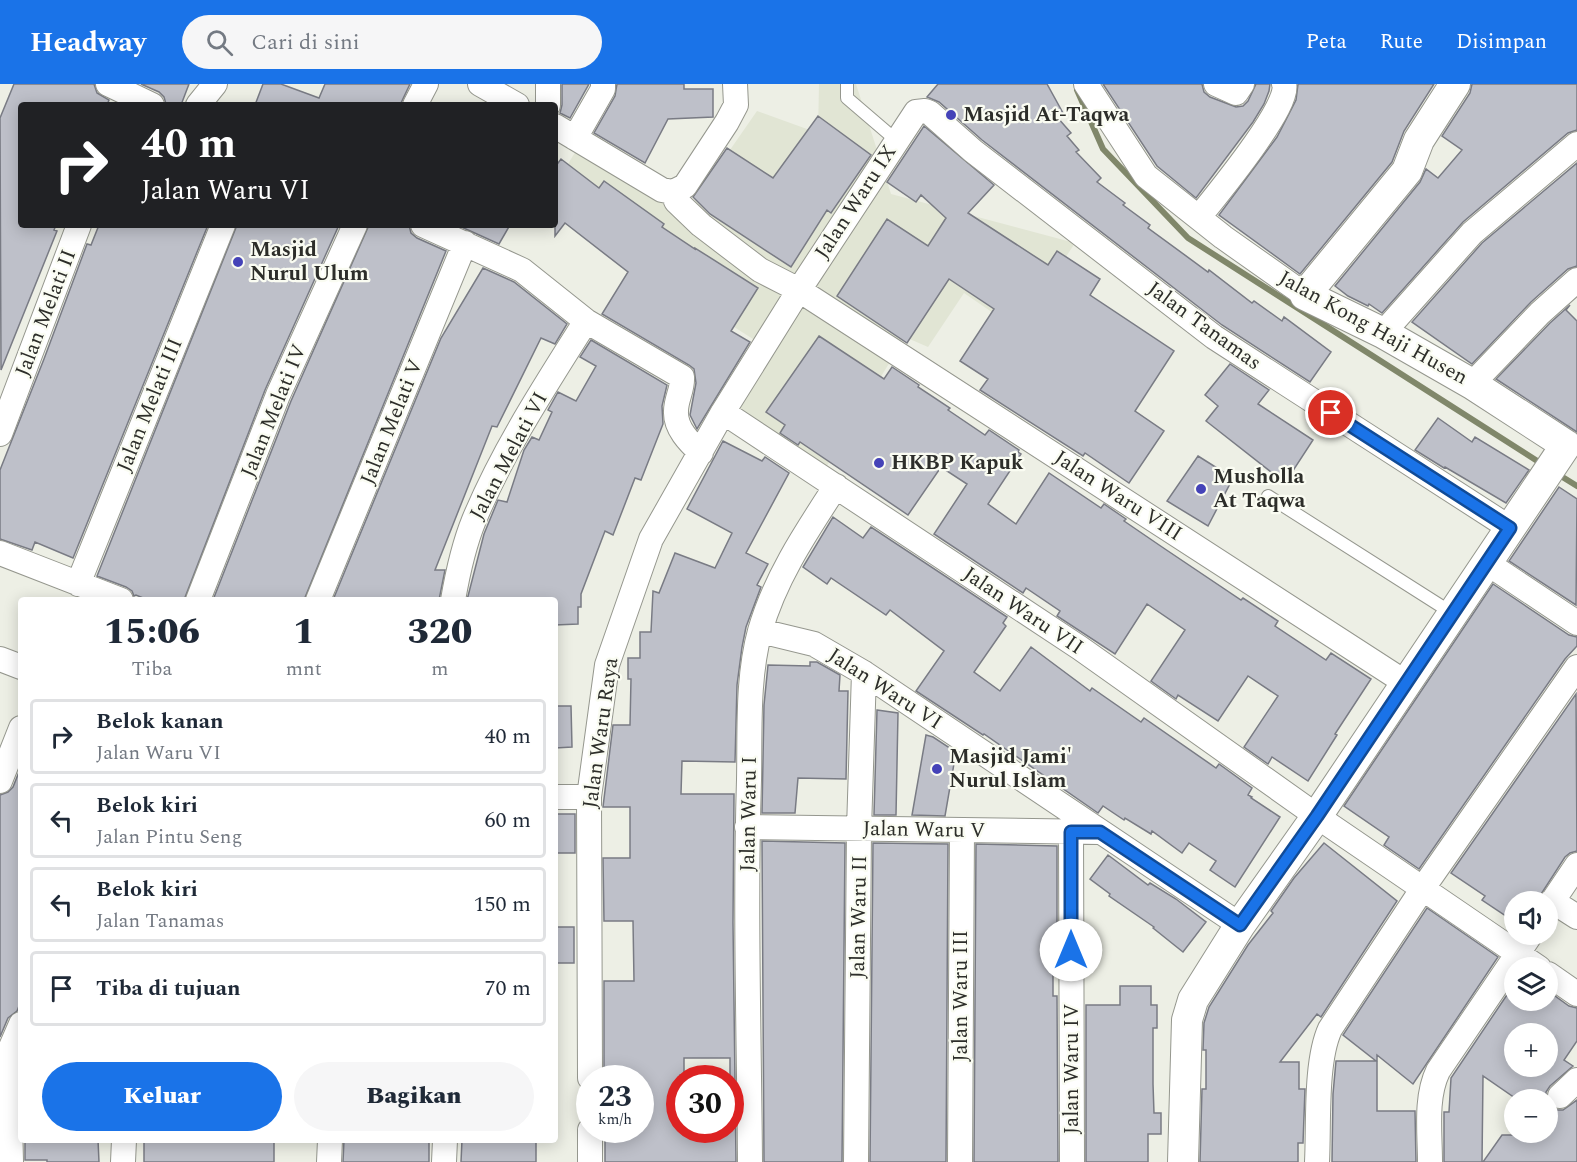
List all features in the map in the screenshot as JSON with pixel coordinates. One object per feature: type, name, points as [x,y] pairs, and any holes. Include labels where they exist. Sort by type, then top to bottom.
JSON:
[{"type":"street","points":[[200,102],[215,84]]},
{"type":"street","points":[[417,102],[426,84]]},
{"type":"street","points":[[480,84],[512,102]]},
{"type":"street","points":[[548,84],[548,102]]},
{"type":"street","points":[[603,84],[603,89],[565,132],[662,190],[673,192],[685,186],[727,122],[736,105],[735,84]]},
{"type":"street","name":"Jalan Kong Haji Husen","points":[[1086,84],[1146,176],[1199,217],[1305,295],[1383,333],[1472,384],[1568,450]]},
{"type":"street","points":[[1216,84],[1236,93],[1242,84]]},
{"type":"street","points":[[1199,217],[1254,147],[1286,93],[1284,84]]},
{"type":"street","points":[[1305,295],[1407,171],[1419,140],[1455,84]]},
{"type":"street","points":[[120,94],[143,102]]},
{"type":"street","name":"Jalan Tanamas","points":[[913,115],[920,111],[930,113],[973,151],[1214,337],[1510,528]]},
{"type":"street","name":"Jalan Waru IX","points":[[799,290],[913,115]]},
{"type":"street","points":[[1383,333],[1472,233],[1577,144]]},
{"type":"street","name":"Jalan Waru VIII","points":[[673,192],[676,201],[701,225],[760,270],[799,290],[1407,683]]},
{"type":"street","name":"Jalan Melati II","points":[[0,434],[78,228]]},
{"type":"street","name":"Jalan Melati III","points":[[78,584],[222,228]]},
{"type":"street","name":"Jalan Melati IV","points":[[199,597],[278,395],[354,228]]},
{"type":"street","points":[[430,228],[522,270],[586,321],[682,377],[675,412],[688,442],[701,453]]},
{"type":"street","name":"Jalan Melati V","points":[[319,597],[465,243]]},
{"type":"street","points":[[1472,384],[1540,313],[1577,280]]},
{"type":"street","name":"Jalan Waru Raya","points":[[590,1065],[589,797],[607,665],[651,539],[723,412],[799,290]]},
{"type":"street","name":"Jalan Melati VI","points":[[454,597],[473,522],[492,481],[532,406],[586,321]]},
{"type":"street","name":"Jalan Waru VII","points":[[723,412],[1080,648],[1317,816],[1424,888],[1504,933]]},
{"type":"street","points":[[1183,1162],[1186,1020],[1189,1010],[1240,925],[1317,816],[1540,483],[1568,450]]},
{"type":"street","name":"Jalan Waru I","points":[[750,1162],[747,827],[753,663],[760,631],[769,606],[794,551],[836,486]]},
{"type":"street","points":[[0,553],[113,597]]},
{"type":"street","points":[[1487,563],[1577,623]]},
{"type":"street","name":"Jalan Waru VI","points":[[760,631],[814,644],[864,673],[1240,925]]},
{"type":"street","points":[[0,659],[18,666]]},
{"type":"street","points":[[1317,1162],[1323,1044],[1330,1029],[1424,888],[1577,667]]},
{"type":"street","name":"Jalan Waru II","points":[[856,1162],[859,829],[864,673]]},
{"type":"street","points":[[0,781],[18,736]]},
{"type":"street","points":[[558,797],[589,797]]},
{"type":"street","name":"Jalan Waru V","points":[[747,827],[1100,832]]},
{"type":"street","name":"Jalan Waru III","points":[[960,1162],[962,830]]},
{"type":"street","name":"Jalan Waru IV","points":[[1071,832],[1072,1162]]},
{"type":"street","points":[[1558,892],[1577,865]]},
{"type":"street","points":[[1558,908],[1577,917]]},
{"type":"street","points":[[1430,1162],[1432,1082],[1523,945]]},
{"type":"street","points":[[1558,981],[1577,994]]},
{"type":"street","points":[[11,1162],[9,1078],[11,1047],[18,1031]]},
{"type":"street","points":[[123,1162],[124,1143]]},
{"type":"street","points":[[328,1162],[330,1143]]},
{"type":"street","points":[[444,1162],[445,1143]]},
{"type":"street","points":[[590,1143],[590,1162]]},
{"type":"lane","points":[[847,84],[847,98],[896,140]]},
{"type":"lane","points":[[1268,496],[1453,614]]},
{"type":"shaded area","points":[[819,84],[856,84],[891,194],[1075,243],[1018,330],[964,293],[928,347],[905,337],[825,469],[733,411],[775,353],[558,215],[558,181],[577,149],[689,209],[757,111],[818,133]]},
{"type":"building","points":[[14,84],[94,84],[97,93],[109,100],[108,102],[18,102],[18,228],[55,228],[54,230],[57,231],[1,370],[0,118]]},
{"type":"building","points":[[141,84],[189,84],[182,102],[165,102],[159,92]]},
{"type":"building","points":[[263,84],[281,84],[319,98],[325,84],[410,84],[401,102],[256,102]]},
{"type":"building","points":[[562,84],[589,84],[570,118],[560,113]]},
{"type":"building","points":[[617,84],[684,84],[684,89],[713,89],[713,117],[668,119],[645,163],[594,133],[615,96]]},
{"type":"building","points":[[938,84],[1047,84],[1063,113],[1057,117],[1071,133],[1067,136],[1079,150],[1076,152],[1101,178],[1097,182],[1150,225],[1148,228],[1208,272],[1209,270],[1252,303],[1254,301],[1282,321],[1284,317],[1331,352],[1310,382],[1222,325],[982,140],[939,102],[927,97]]},
{"type":"building","points":[[1103,84],[1202,84],[1204,92],[1210,97],[1236,107],[1243,106],[1248,101],[1256,84],[1270,84],[1264,104],[1253,122],[1196,198],[1157,166]]},
{"type":"building","points":[[1298,84],[1434,84],[1404,131],[1392,162],[1300,274],[1219,215],[1277,137],[1296,100]]},
{"type":"building","points":[[1472,84],[1577,84],[1577,130],[1568,133],[1463,222],[1382,313],[1369,304],[1368,306],[1348,296],[1335,286],[1420,182],[1426,169],[1438,178],[1462,150],[1442,136],[1470,93]]},
{"type":"building","points":[[818,116],[871,155],[831,213],[827,210],[791,267],[710,214],[693,197],[727,148],[773,178]]},
{"type":"building","points":[[924,126],[994,185],[968,213],[1048,265],[1057,251],[1100,279],[1090,295],[1174,351],[1135,411],[1164,431],[1129,483],[1085,453],[1083,456],[980,390],[988,379],[960,361],[994,309],[949,279],[907,343],[837,296],[887,219],[928,246],[946,218],[921,195],[916,202],[887,182]]},
{"type":"building","points":[[561,159],[599,188],[604,181],[664,224],[662,227],[758,288],[731,331],[750,342],[697,429],[690,415],[696,383],[694,369],[602,314],[628,272],[565,223],[555,236],[555,228],[558,228],[558,163]]},
{"type":"building","points":[[1577,163],[1577,266],[1568,269],[1531,302],[1472,364],[1412,322],[1482,243]]},
{"type":"building","points":[[98,228],[207,228],[73,558],[35,542],[32,550],[0,539],[0,470],[87,244],[91,245]]},
{"type":"building","points":[[236,228],[338,228],[265,390],[185,597],[134,596],[132,591],[126,587],[97,576]]},
{"type":"building","points":[[368,228],[410,228],[411,233],[417,238],[446,251],[305,597],[214,597],[291,401]]},
{"type":"building","points":[[464,228],[508,228],[499,244]]},
{"type":"building","points":[[483,268],[514,282],[567,324],[555,344],[541,338],[497,427],[492,426],[435,570],[445,570],[440,597],[334,597],[441,338]]},
{"type":"building","points":[[1570,305],[1566,310],[1577,321],[1577,432],[1496,379]]},
{"type":"building","points":[[819,336],[884,379],[892,367],[985,435],[989,430],[1019,450],[1021,454],[988,504],[1016,524],[1049,473],[1101,508],[1104,504],[1126,519],[1124,521],[1165,549],[1241,600],[1243,598],[1278,621],[1275,626],[1326,660],[1331,653],[1371,679],[1308,781],[1272,757],[1268,764],[1244,747],[1278,696],[1248,676],[1218,721],[1178,695],[1176,699],[1151,681],[1185,630],[1147,604],[1115,654],[1057,616],[1060,611],[1026,588],[1023,593],[934,534],[967,484],[941,467],[908,515],[800,442],[798,445],[780,433],[785,425],[766,412]]},
{"type":"building","points":[[591,340],[667,385],[662,406],[663,424],[641,480],[635,478],[613,535],[605,531],[581,594],[578,624],[558,625],[558,597],[468,597],[484,534],[498,500],[507,502],[524,450],[532,437],[539,440],[552,412],[548,410],[558,392],[576,401],[596,366],[580,357]]},
{"type":"building","points":[[1230,364],[1269,390],[1258,404],[1313,440],[1285,483],[1206,421],[1218,406],[1205,395]]},
{"type":"building","points":[[1438,418],[1472,442],[1475,437],[1529,470],[1506,503],[1415,450]]},
{"type":"building","points":[[723,441],[762,461],[765,457],[789,473],[746,553],[768,564],[757,585],[761,587],[746,627],[742,647],[737,685],[735,762],[682,761],[681,794],[734,794],[735,1065],[730,1065],[730,1058],[684,1058],[684,1065],[666,1065],[666,1143],[736,1143],[736,1162],[605,1162],[605,1143],[654,1143],[654,1065],[604,1065],[604,981],[634,981],[633,921],[604,921],[603,858],[630,858],[630,807],[603,807],[613,725],[630,725],[631,679],[628,679],[628,658],[640,658],[640,632],[651,632],[653,591],[659,593],[675,553],[715,568],[732,533],[687,509]]},
{"type":"building","name":"Musholla At Taqwa","points":[[1198,456],[1233,478],[1208,526],[1167,501]]},
{"type":"building","points":[[1559,487],[1577,499],[1576,605],[1509,561]]},
{"type":"building","points":[[833,517],[863,538],[871,527],[1007,617],[1003,623],[1006,626],[974,672],[1000,691],[1031,647],[1090,691],[1092,688],[1141,722],[1144,718],[1216,768],[1219,764],[1252,788],[1248,795],[1280,817],[1235,887],[1210,870],[1216,861],[1189,843],[1182,853],[1152,831],[1151,834],[1103,806],[1098,813],[984,734],[916,691],[944,651],[890,610],[886,615],[831,578],[827,584],[803,567]]},
{"type":"building","points":[[1493,584],[1569,635],[1577,637],[1577,646],[1565,659],[1419,869],[1384,845],[1389,837],[1344,806]]},
{"type":"building","points":[[810,662],[817,662],[840,675],[839,691],[848,691],[846,779],[798,778],[795,813],[762,813],[764,705],[768,665],[810,666]]},
{"type":"building","points":[[1576,694],[1577,851],[1565,857],[1543,891],[1504,891],[1504,915],[1482,900],[1485,896],[1451,873]]},
{"type":"building","points":[[558,706],[571,706],[572,747],[558,748]]},
{"type":"building","points":[[877,710],[898,713],[896,815],[874,815]]},
{"type":"building","name":"Masjid Jami' Nurul Islam","points":[[926,735],[956,752],[945,816],[912,815]]},
{"type":"building","points":[[18,774],[18,1008],[8,1018],[0,1037],[0,795],[13,787]]},
{"type":"building","points":[[558,814],[575,814],[575,853],[558,853]]},
{"type":"building","points":[[762,841],[845,843],[842,1162],[764,1162]]},
{"type":"building","points":[[873,843],[948,844],[946,1162],[870,1162]]},
{"type":"building","points":[[1324,843],[1397,901],[1321,1017],[1317,1014],[1280,1062],[1299,1062],[1299,1089],[1305,1089],[1303,1143],[1298,1143],[1298,1162],[1200,1162],[1202,1089],[1206,1089],[1206,1050],[1203,1050],[1204,1023],[1209,1007],[1294,878]]},
{"type":"building","points":[[976,844],[1057,846],[1057,926],[1055,926],[1055,959],[1053,959],[1053,996],[1057,996],[1058,1162],[974,1162]]},
{"type":"building","points":[[1108,855],[1148,885],[1150,883],[1176,899],[1206,922],[1183,952],[1090,879]]},
{"type":"building","points":[[1427,908],[1498,957],[1413,1084],[1377,1055],[1377,1111],[1415,1111],[1416,1162],[1332,1162],[1336,1061],[1376,1061],[1343,1035]]},
{"type":"building","points":[[558,927],[574,927],[574,963],[558,963]]},
{"type":"building","points":[[1120,986],[1151,986],[1151,1005],[1157,1005],[1157,1028],[1153,1028],[1153,1084],[1154,1113],[1161,1113],[1161,1134],[1148,1134],[1148,1162],[1086,1162],[1086,1005],[1120,1005]]},
{"type":"building","points":[[1558,998],[1569,1006],[1577,1008],[1577,1041],[1564,1060],[1573,1066],[1548,1089],[1504,1090],[1483,1076],[1482,1162],[1444,1162],[1444,1112],[1449,1112],[1451,1078],[1504,999],[1504,1011],[1558,1011]]},
{"type":"building","points":[[1577,1100],[1577,1162],[1483,1162],[1502,1135],[1504,1135],[1504,1143],[1558,1143],[1558,1110],[1563,1110]]},
{"type":"building","points":[[25,1143],[98,1143],[99,1162],[25,1160]]},
{"type":"building","points":[[144,1143],[274,1143],[274,1162],[144,1162]]},
{"type":"building","points":[[344,1143],[429,1143],[429,1162],[343,1162]]},
{"type":"building","points":[[462,1143],[536,1143],[536,1162],[461,1162]]},
{"type":"waterway","points":[[1077,90],[1103,149],[1188,238],[1542,464]]},
{"type":"waterway","points":[[1556,473],[1577,486]]},
{"type":"place","name":"Masjid At-Taqwa","points":[[951,115]]},
{"type":"place","name":"Masjid Nurul Ulum","points":[[238,262]]},
{"type":"place","name":"HKBP Kapuk","points":[[879,463]]},
{"type":"place","name":"Musholla At Taqwa","points":[[1201,489]]},
{"type":"place","name":"Masjid Jami' Nurul Islam","points":[[937,769]]},
{"type":"route","points":[[1071,950],[1071,832],[1100,832],[1240,925],[1317,816],[1510,528],[1331,413]]}]
